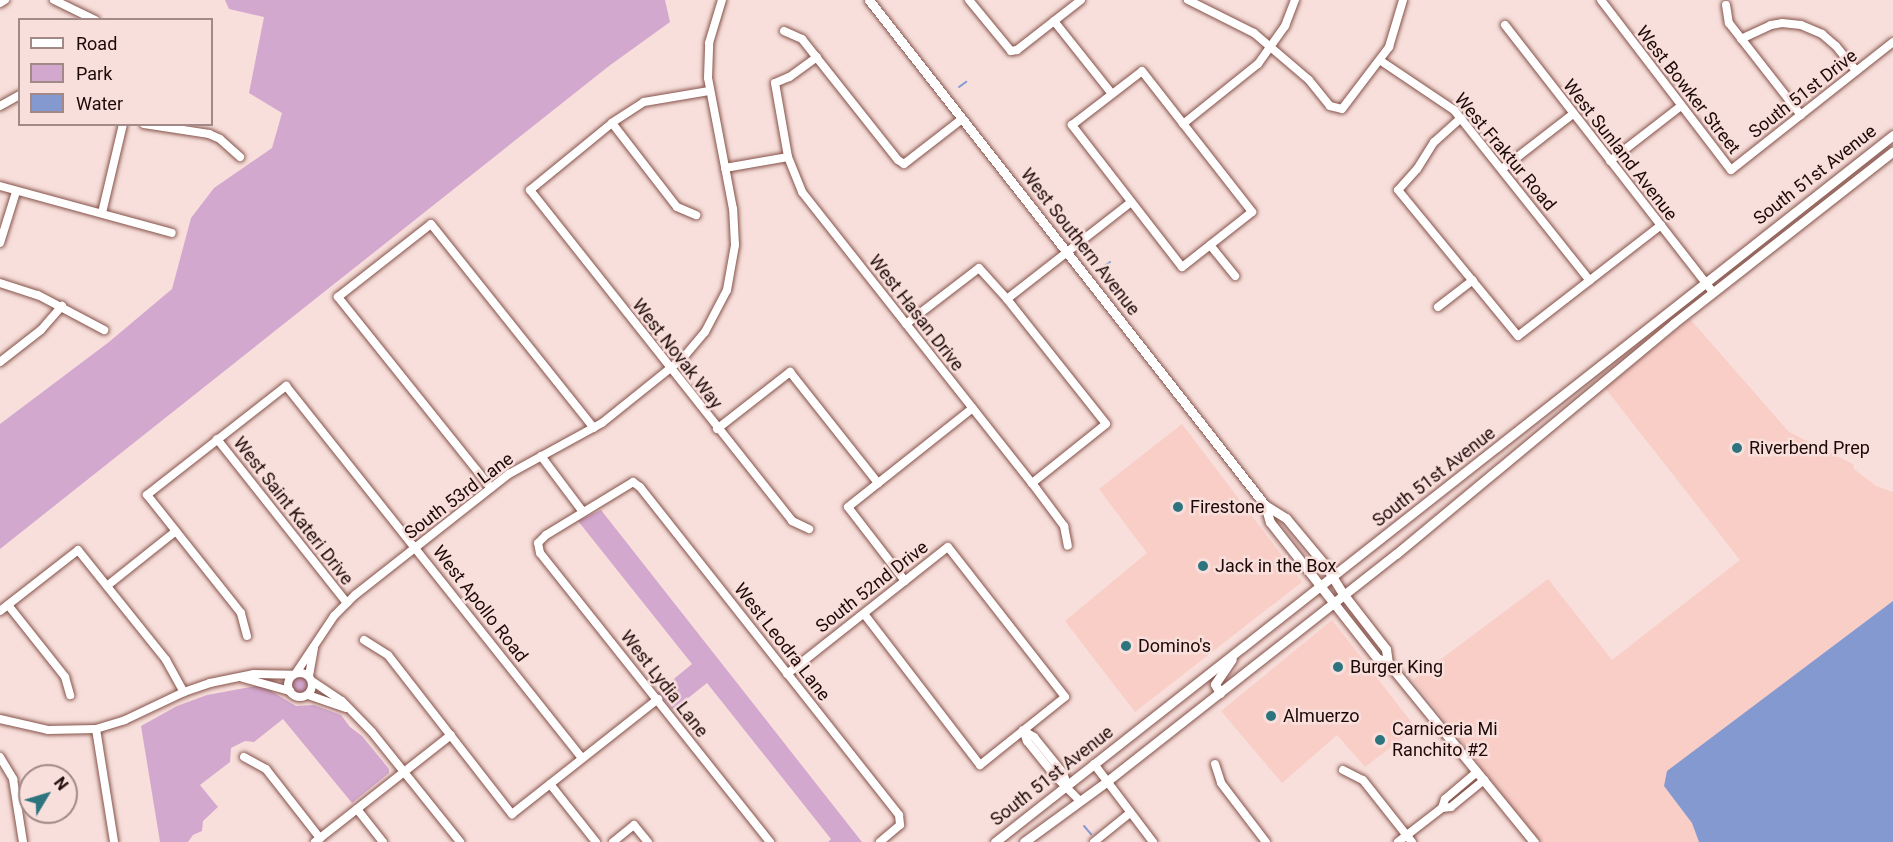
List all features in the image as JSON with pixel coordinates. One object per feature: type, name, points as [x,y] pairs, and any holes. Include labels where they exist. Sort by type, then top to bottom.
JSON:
[{"type":"main road","name":"West Southern Avenue","points":[[869,0],[1265,505],[1286,518],[1333,578],[1386,649],[1388,663]]},
{"type":"main road","name":"South 51st Avenue","points":[[994,842],[1322,587],[1893,135]]},
{"type":"main road","name":"South 51st Avenue","points":[[1024,842],[1106,782],[1449,512],[1522,447],[1713,292],[1893,151]]},
{"type":"main road","points":[[1513,436],[1522,447]]},
{"type":"main road","name":"West Southern Avenue","points":[[1265,505],[1270,522],[1377,658],[1388,663],[1534,842]]},
{"type":"main road","points":[[1220,693],[1215,684],[1236,652]]},
{"type":"street","points":[[0,3],[5,0]]},
{"type":"street","points":[[54,0],[91,18]]},
{"type":"street","name":"South 53rd Lane","points":[[290,691],[289,681],[329,623],[347,603],[518,468],[594,428],[670,370],[690,352],[705,332],[722,303],[731,280],[735,224],[709,91],[709,44],[722,0]]},
{"type":"street","points":[[969,0],[1011,51],[1080,0]]},
{"type":"street","points":[[1188,0],[1254,33],[1272,46],[1309,80],[1330,106],[1342,110],[1381,61],[1389,47],[1403,0]]},
{"type":"street","points":[[1183,124],[1258,64],[1285,26],[1295,0]]},
{"type":"street","name":"West Bowker Street","points":[[1601,0],[1731,170]]},
{"type":"street","points":[[1726,5],[1729,23],[1801,115]]},
{"type":"street","points":[[1054,21],[1112,94]]},
{"type":"street","points":[[1741,39],[1771,25],[1782,23],[1801,25],[1822,34],[1836,46],[1856,71]]},
{"type":"street","name":"West Sunland Avenue","points":[[1505,25],[1713,292]]},
{"type":"street","points":[[784,31],[802,39],[904,164],[962,119]]},
{"type":"street","name":"South 51st Drive","points":[[1731,170],[1893,42]]},
{"type":"street","name":"West Hasan Drive","points":[[817,57],[789,77],[775,82],[788,157],[802,192],[1032,483],[1064,526],[1068,546]]},
{"type":"street","name":"West Fraktur Road","points":[[1381,61],[1447,103],[1590,280]]},
{"type":"street","points":[[1142,70],[1252,212],[1182,267],[1072,125],[1112,94],[1142,70]]},
{"type":"street","points":[[696,215],[677,207],[612,123],[644,102],[709,91]]},
{"type":"street","points":[[0,106],[18,96]]},
{"type":"street","points":[[1610,161],[1681,106]]},
{"type":"street","points":[[1502,169],[1573,114]]},
{"type":"street","points":[[1461,118],[1434,142],[1417,169],[1398,190],[1518,336],[1660,225]]},
{"type":"street","name":"West Novak Way","points":[[612,123],[530,190],[670,370],[792,521],[809,529]]},
{"type":"street","points":[[102,213],[123,126]]},
{"type":"street","points":[[175,126],[190,127],[220,139],[240,157]]},
{"type":"street","points":[[725,168],[788,157]]},
{"type":"street","points":[[0,186],[172,233]]},
{"type":"street","points":[[0,243],[16,192]]},
{"type":"street","points":[[1007,299],[1131,202]]},
{"type":"street","points":[[491,488],[338,297],[431,224],[594,428]]},
{"type":"street","points":[[1210,245],[1234,276]]},
{"type":"street","points":[[906,324],[979,268],[1007,299],[1106,424],[1032,483]]},
{"type":"street","points":[[1438,307],[1473,280]]},
{"type":"street","points":[[0,283],[38,295],[104,330]]},
{"type":"street","points":[[0,362],[33,337],[62,306]]},
{"type":"street","points":[[717,429],[790,372],[878,483]]},
{"type":"street","name":"West Apollo Road","points":[[217,439],[286,386],[582,759]]},
{"type":"street","points":[[905,581],[848,507],[973,408]]},
{"type":"street","points":[[217,439],[147,495],[241,613],[247,636]]},
{"type":"street","name":"West Saint Kateri Drive","points":[[217,439],[347,603]]},
{"type":"street","points":[[540,456],[583,512]]},
{"type":"street","name":"West Leodra Lane","points":[[583,512],[633,482],[640,488],[899,815],[900,825],[880,842]]},
{"type":"street","name":"West Lydia Lane","points":[[583,512],[546,535],[538,543],[540,553],[770,842]]},
{"type":"street","points":[[107,586],[176,531]]},
{"type":"street","name":"South 52nd Drive","points":[[787,674],[948,547],[1065,697],[1023,730]]},
{"type":"street","points":[[0,611],[78,550],[166,660],[184,692]]},
{"type":"street","points":[[8,605],[65,677],[70,695]]},
{"type":"street","points":[[864,614],[980,765],[1023,730],[1034,750],[1080,801]]},
{"type":"street","points":[[364,640],[388,655],[512,814],[658,699]]},
{"type":"street","name":"South 53rd Lane","points":[[308,695],[312,689],[314,647]]},
{"type":"street","points":[[0,719],[48,730],[96,729],[125,720],[184,692],[210,683],[254,674],[295,674],[311,679],[342,701],[346,708],[378,739],[460,842]]},
{"type":"street","points":[[243,678],[290,691],[298,697],[308,695],[346,708]]},
{"type":"street","points":[[96,729],[114,842]]},
{"type":"street","points":[[244,757],[266,769],[318,840],[451,735]]},
{"type":"street","points":[[0,757],[13,779],[23,842]]},
{"type":"street","points":[[1094,764],[1153,842]]},
{"type":"street","points":[[1215,764],[1221,783],[1266,842]]},
{"type":"street","points":[[1343,770],[1363,780],[1413,842]]},
{"type":"street","points":[[1398,842],[1442,808],[1451,807],[1480,776]]},
{"type":"street","points":[[550,784],[596,842]]},
{"type":"street","points":[[357,809],[383,842]]},
{"type":"street","points":[[1094,842],[1130,813]]},
{"type":"street","points":[[613,842],[634,825],[648,842]]},
{"type":"shaded area","points":[[1690,319],[1789,432],[1853,464],[1854,469],[1876,486],[1893,492],[1893,842],[1540,842],[1413,680],[1548,579],[1612,660],[1740,560],[1605,388]]},
{"type":"shaded area","points":[[1182,424],[1302,582],[1135,712],[1065,621],[1147,553],[1099,489]]},
{"type":"shaded area","points":[[1332,620],[1416,728],[1365,767],[1337,735],[1282,783],[1221,711]]},
{"type":"green space","points":[[225,0],[665,0],[670,22],[609,66],[0,549],[0,424],[109,342],[172,289],[191,218],[214,188],[272,148],[282,113],[249,93],[264,17],[229,9]]},
{"type":"green space","points":[[601,510],[862,842],[828,842],[831,839],[707,683],[673,710],[658,692],[692,664],[578,521]]},
{"type":"green space","points":[[300,677],[306,679],[308,685],[306,691],[300,693],[294,691],[292,685],[294,679]]},
{"type":"green space","points":[[256,686],[266,688],[296,706],[314,705],[341,715],[350,727],[362,736],[389,769],[389,773],[352,803],[283,719],[254,742],[245,741],[231,748],[230,762],[200,785],[218,807],[203,821],[202,831],[193,835],[188,842],[160,842],[141,726],[177,706],[207,695]]},
{"type":"water","points":[[1893,601],[1893,842],[1699,842],[1692,823],[1664,786],[1667,771]]},
{"type":"waterway","points":[[959,87],[966,82]]},
{"type":"waterway","points":[[1102,268],[1110,262]]},
{"type":"waterway","points":[[1084,826],[1091,834]]},
{"type":"place","name":"Riverbend Prep","points":[[1737,448]]},
{"type":"place","name":"Firestone","points":[[1178,507]]},
{"type":"place","name":"Jack in the Box","points":[[1203,566]]},
{"type":"place","name":"Domino's","points":[[1126,646]]},
{"type":"place","name":"Burger King","points":[[1338,667]]},
{"type":"place","name":"Almuerzo","points":[[1271,716]]},
{"type":"place","name":"Carniceria Mi Ranchito #2","points":[[1380,740]]}]
